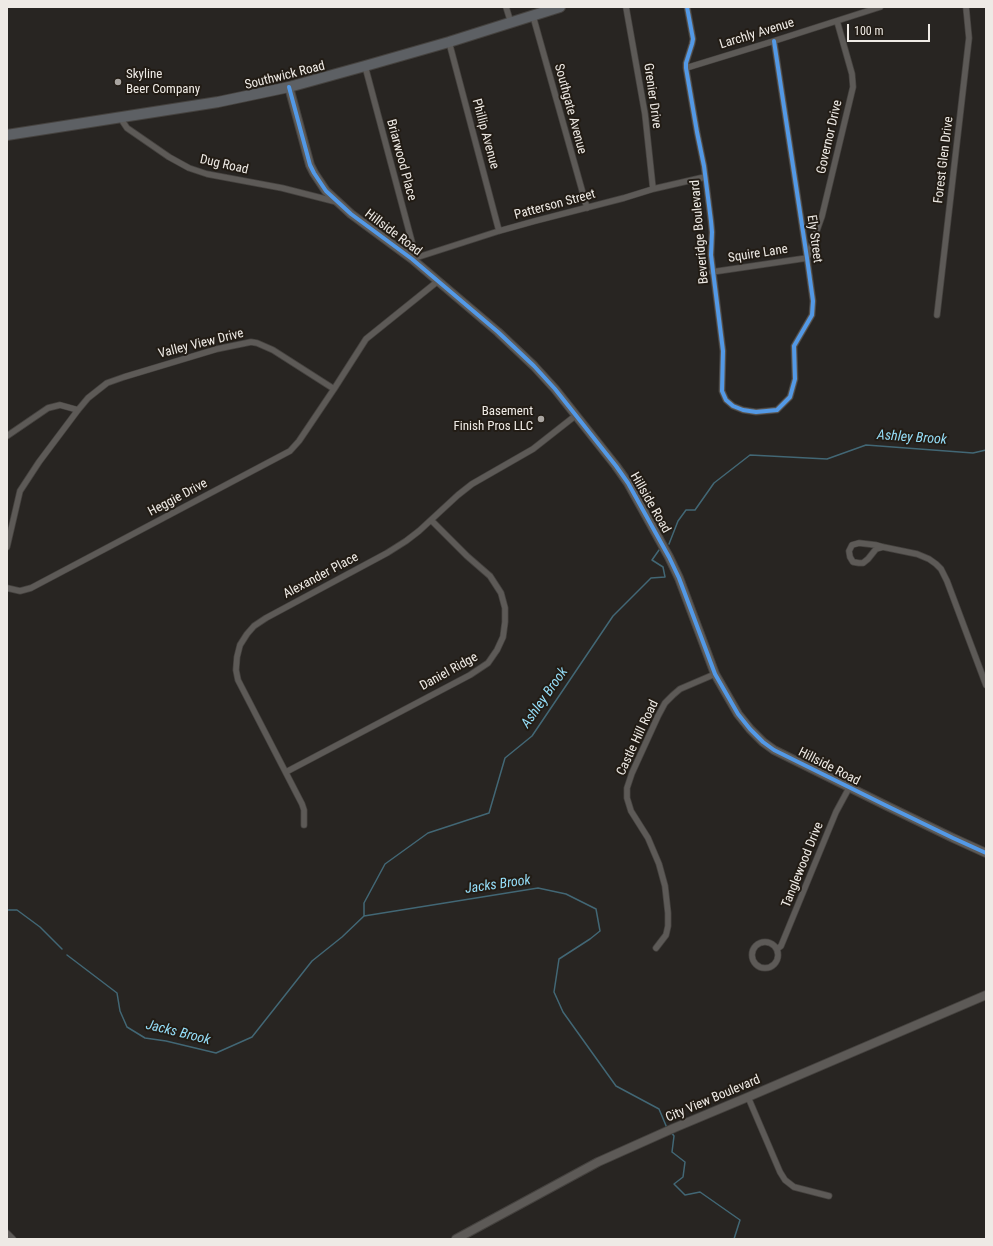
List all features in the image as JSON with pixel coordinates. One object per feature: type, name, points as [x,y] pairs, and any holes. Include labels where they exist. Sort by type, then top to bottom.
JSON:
[{"type":"highway","name":"Southwick Road","points":[[7,135],[234,99],[289,87],[449,42],[560,7]]},
{"type":"street","points":[[506,7],[511,23]]},
{"type":"street","name":"Grenier Drive","points":[[626,7],[645,114],[653,189]]},
{"type":"street","name":"Beveridge Boulevard","points":[[687,7],[693,39],[686,68],[712,221],[710,251],[723,351],[723,394],[726,400],[733,406],[743,410],[756,412]]},
{"type":"street","name":"Larchly Avenue","points":[[686,68],[880,7]]},
{"type":"street","name":"Forest Glen Drive","points":[[937,315],[969,38],[966,7]]},
{"type":"street","name":"Southgate Avenue","points":[[533,16],[586,208]]},
{"type":"street","name":"Governor Drive","points":[[807,258],[822,216],[853,87],[852,74],[837,21]]},
{"type":"street","name":"Ely Street","points":[[756,412],[777,410],[790,397],[795,379],[794,346],[812,315],[813,301],[774,41]]},
{"type":"street","name":"Phillip Avenue","points":[[449,42],[499,231]]},
{"type":"street","name":"Briarwood Place","points":[[365,66],[413,246],[412,260]]},
{"type":"street","name":"Hillside Road","points":[[289,87],[304,147],[314,173],[326,191],[477,313],[515,348],[555,389],[575,416],[601,446],[628,483],[676,570],[716,674],[738,714],[750,730],[774,750],[849,788],[953,838],[986,852]]},
{"type":"street","name":"Dug Road","points":[[121,117],[127,128],[169,157],[189,168],[207,174],[282,188],[338,202]]},
{"type":"street","name":"Patterson Street","points":[[412,260],[499,231],[653,189],[705,177]]},
{"type":"street","name":"Squire Lane","points":[[712,272],[807,258]]},
{"type":"street","points":[[334,389],[366,339],[438,281]]},
{"type":"street","name":"Valley View Drive","points":[[7,546],[20,491],[39,462],[78,410],[88,398],[107,384],[124,377],[217,349],[251,342],[273,350],[334,389]]},
{"type":"street","name":"Heggie Drive","points":[[7,588],[20,592],[31,588],[290,451],[299,441],[334,389]]},
{"type":"street","points":[[7,436],[48,408],[60,405],[78,410]]},
{"type":"street","name":"Alexander Place","points":[[304,825],[303,807],[238,680],[236,663],[238,651],[248,631],[257,623],[394,549],[412,537],[472,484],[533,449],[575,416]]},
{"type":"street","name":"Daniel Ridge","points":[[286,772],[470,675],[488,663],[497,650],[503,637],[505,622],[505,608],[501,593],[490,576],[467,556],[431,520]]},
{"type":"street","points":[[883,547],[876,549],[863,563],[853,562],[850,557],[849,551],[852,546],[859,543],[883,547],[923,556],[941,569],[948,581],[986,685]]},
{"type":"street","name":"Castle Hill Road","points":[[656,948],[666,935],[668,926],[665,886],[648,838],[631,811],[627,788],[632,773],[658,716],[673,695],[680,689],[716,674]]},
{"type":"street","name":"Tanglewood Drive","points":[[777,949],[781,946],[836,812],[849,788]]},
{"type":"street","name":"Tanglewood Drive","points":[[767,942],[771,943],[777,949],[778,957],[774,964],[762,967],[755,962],[753,950],[758,944],[767,942]]},
{"type":"street","name":"City View Boulevard","points":[[456,1239],[598,1162],[666,1131],[986,995]]},
{"type":"street","points":[[748,1097],[780,1172],[785,1180],[794,1187],[829,1196]]},
{"type":"street","points":[[7,1233],[13,1239]]},
{"type":"waterway","name":"Ashley Brook","points":[[669,544],[678,521],[686,510],[695,510],[714,483],[750,455],[827,459],[866,445],[973,453],[986,450]]},
{"type":"waterway","name":"Ashley Brook","points":[[364,916],[364,903],[385,864],[428,833],[489,813],[505,758],[532,736],[613,616],[651,578],[665,577],[663,567],[652,560],[659,550]]},
{"type":"waterway","name":"Jacks Brook","points":[[67,955],[117,993],[120,1011],[127,1027],[145,1038],[166,1041],[216,1053],[252,1037],[312,961],[342,937],[364,916],[538,888],[566,894],[596,909],[600,931],[559,959],[554,992],[563,1012],[616,1086],[659,1109],[667,1128]]},
{"type":"waterway","name":"Jacks Brook","points":[[7,910],[17,910],[40,927],[62,949]]},
{"type":"waterway","name":"Jacks Brook","points":[[671,1132],[674,1136],[672,1152],[685,1162],[683,1177],[674,1184],[685,1195],[700,1192],[740,1220],[734,1239]]},
{"type":"cycle path","points":[[687,7],[693,39],[686,68],[704,166],[711,221],[711,255],[723,351],[722,391],[726,400],[733,406],[743,410],[756,412],[777,410],[790,397],[795,379],[794,346],[812,315],[813,301],[774,41]]},
{"type":"cycle path","points":[[289,87],[310,165],[326,191],[351,214],[412,259],[498,332],[534,366],[555,389],[616,466],[628,483],[679,578],[715,674],[738,714],[750,729],[763,742],[774,750],[986,853]]},
{"type":"place","name":"Skyline Beer Company","points":[[118,82]]},
{"type":"place","name":"Basement Finish Pros LLC","points":[[541,419]]}]
